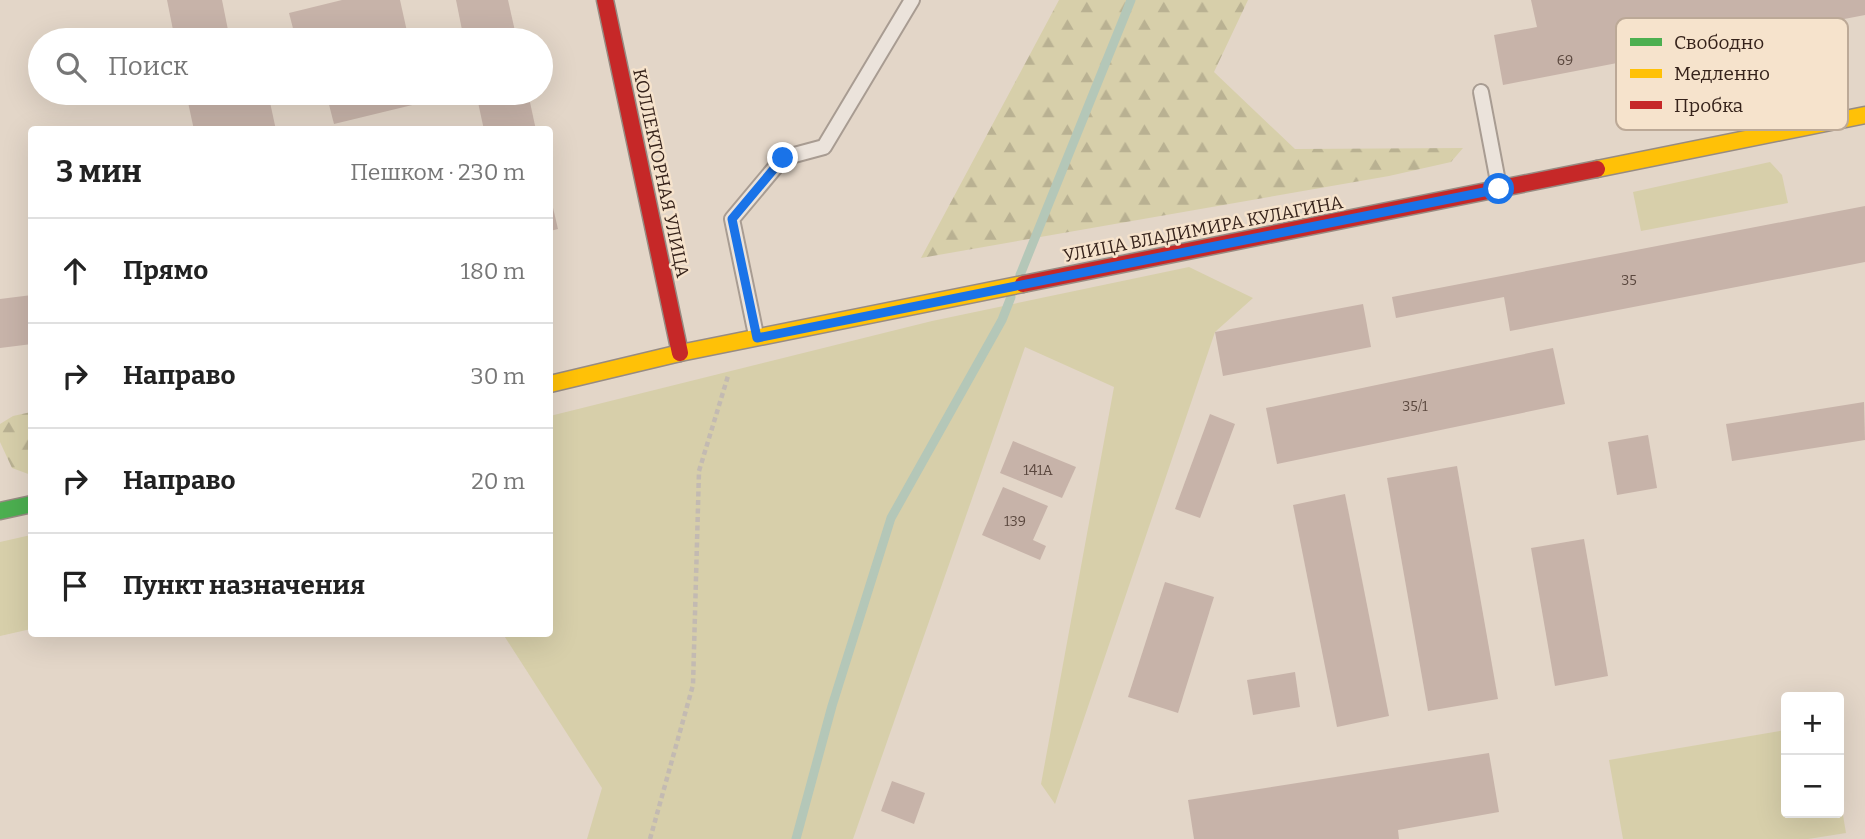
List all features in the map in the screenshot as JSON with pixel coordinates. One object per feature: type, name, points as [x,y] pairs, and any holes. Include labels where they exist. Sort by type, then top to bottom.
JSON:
[{"type":"street","name":"КОЛЛЕКТОРНАЯ УЛИЦА","points":[[605,0],[680,354]]},
{"type":"street","name":"УЛИЦА ВЛАДИМИРА КУЛАГИНА","points":[[553,379],[1791,130]]},
{"type":"street","points":[[0,511],[28,505]]},
{"type":"lane","points":[[757,338],[732,219],[783,158],[824,147],[912,0]]},
{"type":"lane","points":[[1481,92],[1499,189]]},
{"type":"path","points":[[650,839],[693,685],[699,471],[739,342]]},
{"type":"green space","points":[[1059,0],[1248,0],[1214,72],[1295,149],[1463,148],[1451,162],[1389,176],[921,258]]},
{"type":"green space","points":[[1770,162],[1782,175],[1788,203],[1641,231],[1633,192]]},
{"type":"green space","points":[[1189,267],[1253,298],[1215,332],[1055,804],[1041,784],[1114,387],[1025,347],[853,839],[587,839],[602,788],[505,637],[553,637],[553,415],[932,321]]},
{"type":"green space","points":[[28,413],[28,474],[12,468],[0,442],[0,424],[13,416]]},
{"type":"green space","points":[[28,536],[28,630],[0,636],[0,542]]},
{"type":"green space","points":[[1781,731],[1781,818],[1844,818],[1846,833],[1808,839],[1623,839],[1609,760]]},
{"type":"building","points":[[167,0],[222,0],[228,28],[173,28]]},
{"type":"building","points":[[342,0],[400,0],[406,28],[293,28],[289,13]]},
{"type":"building","points":[[456,0],[508,0],[514,28],[462,28]]},
{"type":"building","points":[[1531,0],[1865,0],[1865,15],[1848,18],[1616,18],[1616,63],[1503,85],[1494,35],[1537,27]]},
{"type":"building","points":[[189,105],[271,105],[275,126],[193,126]]},
{"type":"building","points":[[329,105],[412,105],[334,124]]},
{"type":"building","points":[[479,105],[531,105],[535,126],[483,126]]},
{"type":"building","points":[[1865,206],[1865,262],[1510,331],[1504,297],[1396,318],[1392,297]]},
{"type":"building","points":[[553,208],[558,229],[553,230]]},
{"type":"building","points":[[28,296],[28,344],[0,348],[0,299]]},
{"type":"building","points":[[1363,304],[1371,347],[1223,376],[1215,332]]},
{"type":"building","points":[[1553,348],[1565,404],[1277,464],[1266,408]]},
{"type":"building","points":[[1864,402],[1865,440],[1732,461],[1726,424]]},
{"type":"building","points":[[1210,414],[1235,424],[1200,518],[1175,509]]},
{"type":"building","points":[[1648,435],[1657,488],[1617,495],[1608,442]]},
{"type":"building","points":[[1013,441],[1076,467],[1062,498],[1000,473]]},
{"type":"building","points":[[1457,466],[1498,699],[1428,711],[1387,478]]},
{"type":"building","points":[[1003,487],[1048,506],[1033,540],[1046,546],[1040,560],[982,535]]},
{"type":"building","points":[[1345,494],[1389,716],[1337,727],[1293,505]]},
{"type":"building","points":[[1584,539],[1608,676],[1555,686],[1531,548]]},
{"type":"building","points":[[1165,582],[1214,597],[1178,713],[1128,697]]},
{"type":"building","points":[[1295,672],[1300,707],[1253,715],[1247,680]]},
{"type":"building","points":[[1489,753],[1499,812],[1398,830],[1399,839],[1194,839],[1188,800]]},
{"type":"building","points":[[892,781],[925,793],[914,824],[881,811]]},
{"type":"waterway","points":[[1020,275],[1131,0]]},
{"type":"waterway","points":[[796,839],[832,706],[891,518],[1002,320],[1011,297]]},
{"type":"traffic: fast","points":[[0,511],[28,505]]},
{"type":"traffic: slow","points":[[1848,118],[1865,115]]},
{"type":"traffic: slow","points":[[1597,169],[1791,130]]},
{"type":"traffic: slow","points":[[553,383],[680,353],[1023,284]]},
{"type":"traffic: jam","points":[[605,0],[680,353]]},
{"type":"traffic: jam","points":[[1023,284],[1597,169]]},
{"type":"route","points":[[783,158],[732,219],[757,338],[1499,189]]}]
